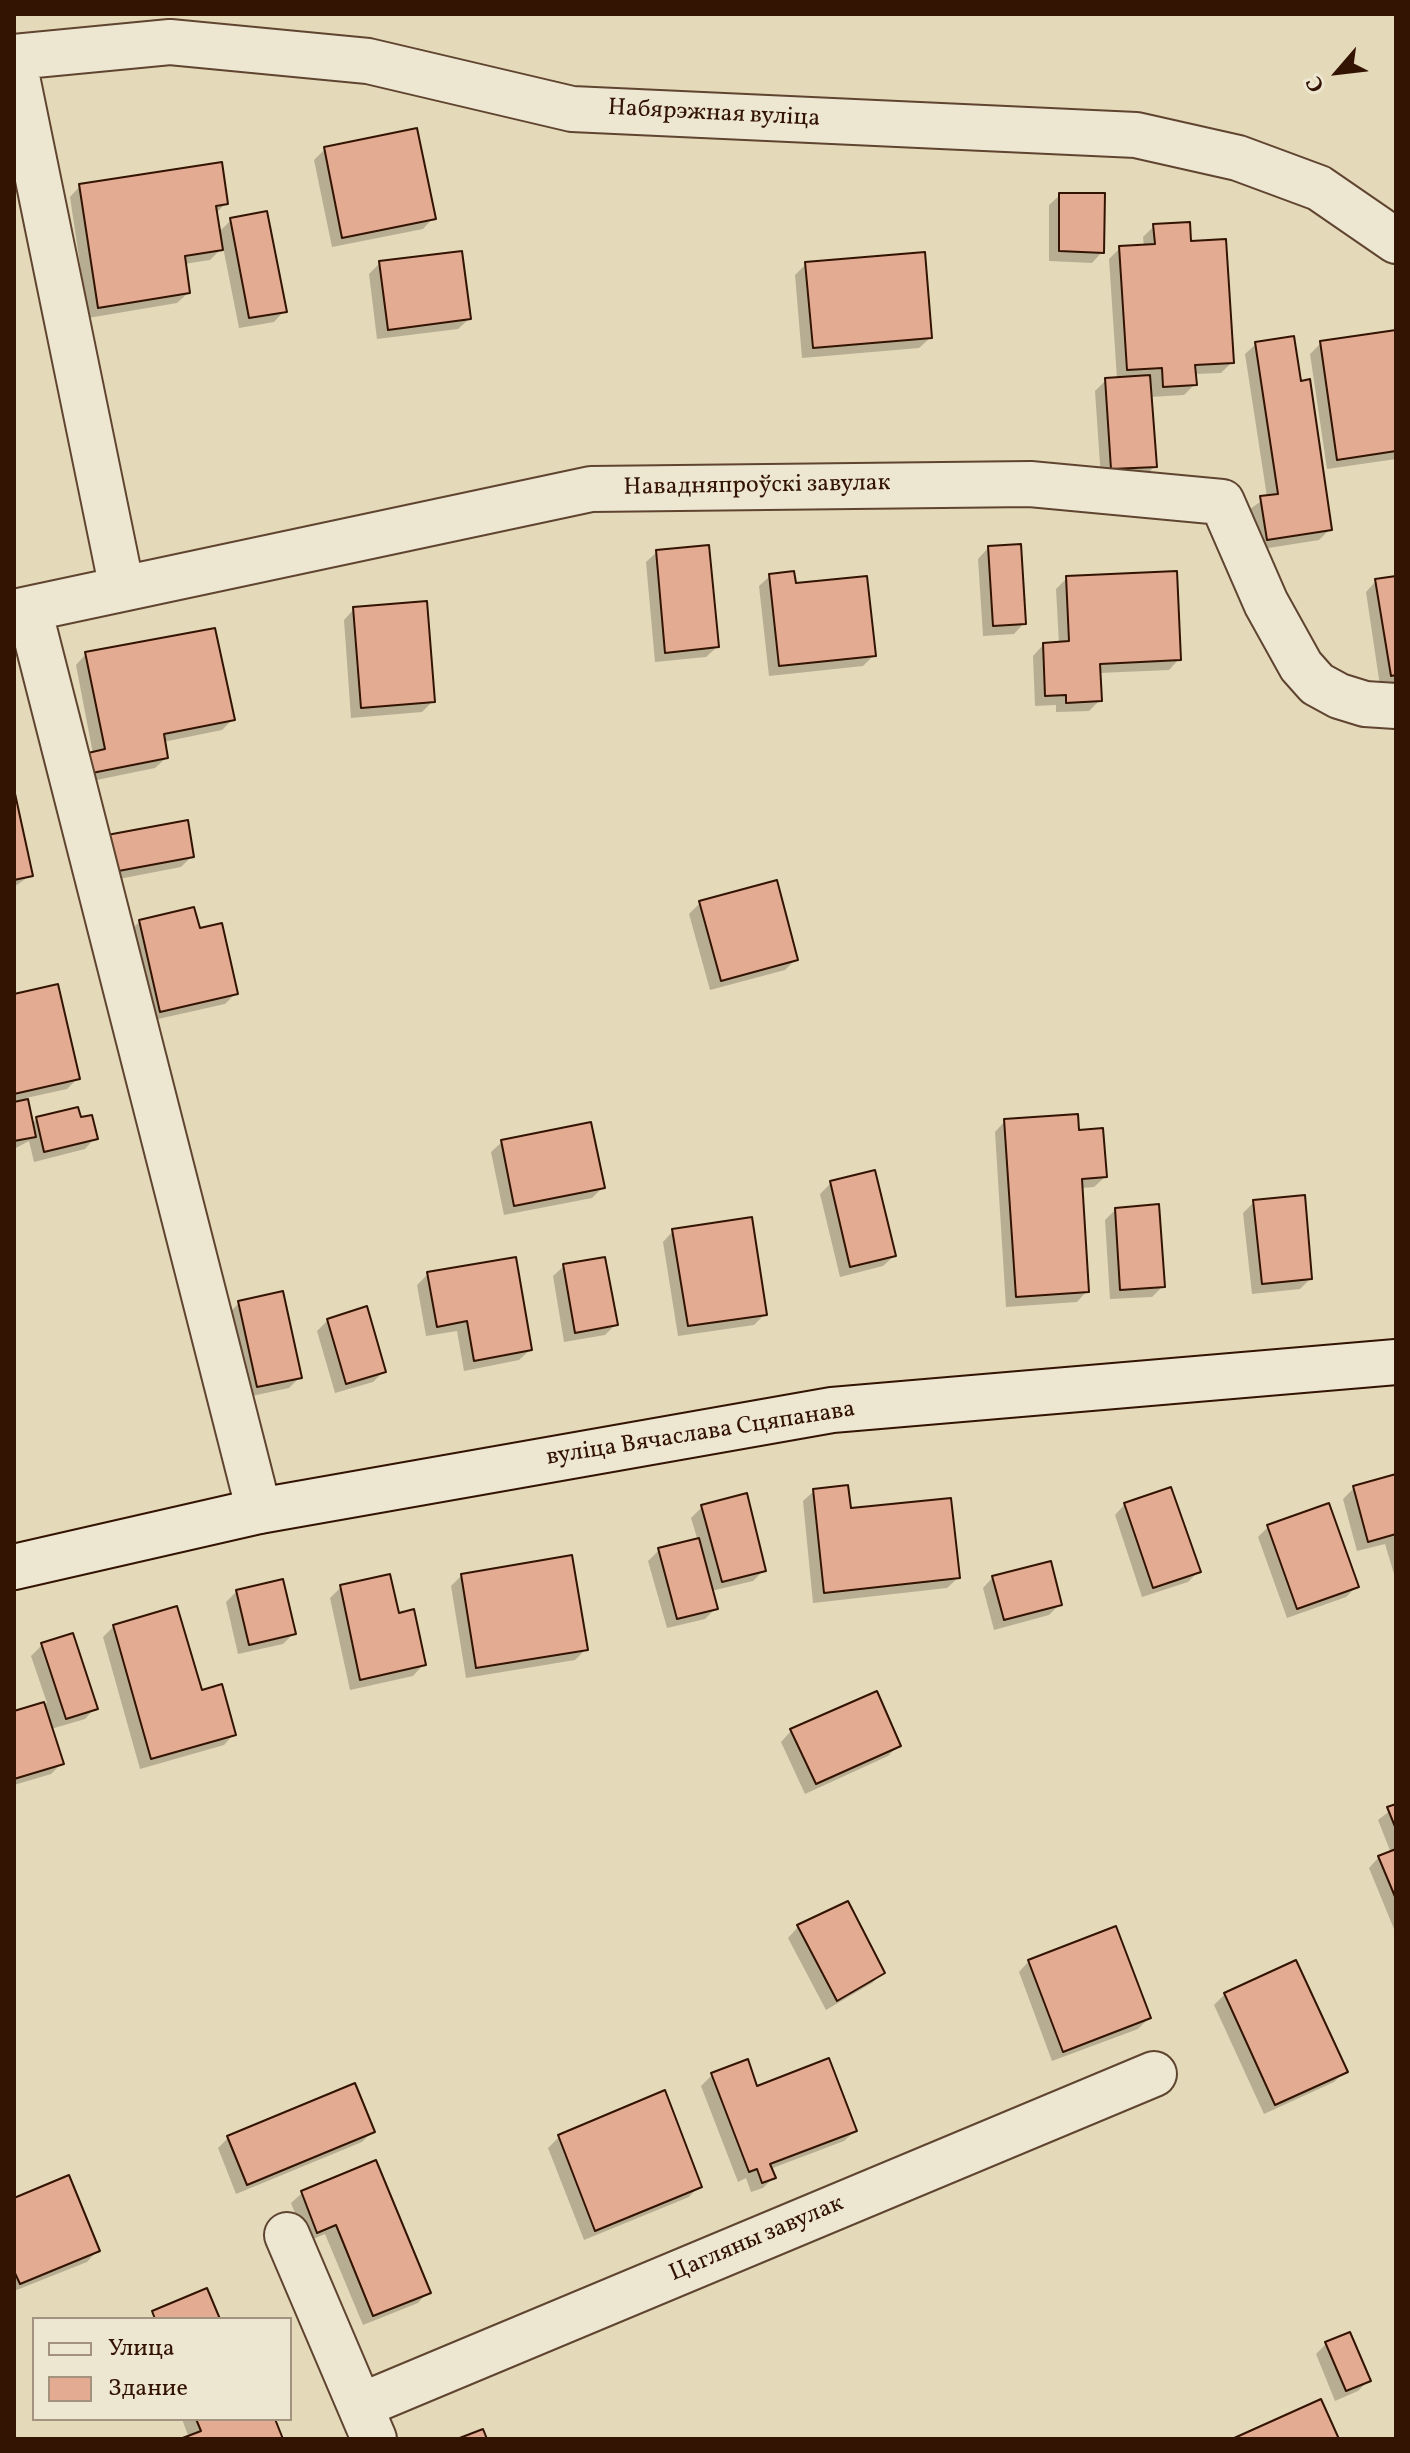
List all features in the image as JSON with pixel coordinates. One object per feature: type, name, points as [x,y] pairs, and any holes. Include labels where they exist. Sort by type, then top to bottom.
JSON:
[{"type":"street","name":"Набярэжная вуліца","points":[[14,60],[170,42],[368,61],[572,109],[1136,135],[1238,158],[1319,188],[1396,241]]},
{"type":"street","points":[[14,60],[122,589]]},
{"type":"street","name":"Навадняпроўскі завулак","points":[[21,611],[591,489],[1030,484],[1222,502],[1266,603],[1301,666],[1317,684],[1339,696],[1365,704],[1396,706]]},
{"type":"street","points":[[21,611],[259,1511]]},
{"type":"street","name":"вуліца Вячаслава Сцяпанава","points":[[14,1567],[259,1511],[832,1410],[1396,1362]]},
{"type":"street","name":"Цагляны завулак","points":[[287,2235],[367,2422],[1154,2074]]},
{"type":"building","points":[[417,128],[436,219],[342,238],[324,147]]},
{"type":"building","points":[[222,162],[228,204],[216,206],[223,250],[185,256],[190,293],[98,308],[79,184]]},
{"type":"building","points":[[1059,193],[1105,193],[1104,253],[1059,251]]},
{"type":"building","points":[[267,211],[287,312],[249,318],[230,218]]},
{"type":"building","points":[[1190,222],[1191,241],[1226,239],[1234,363],[1195,365],[1197,385],[1163,387],[1162,368],[1127,370],[1119,246],[1155,244],[1153,224]]},
{"type":"building","points":[[462,251],[471,319],[388,330],[379,261]]},
{"type":"building","points":[[925,252],[932,338],[813,348],[805,262]]},
{"type":"building","points":[[1396,330],[1396,451],[1337,460],[1320,341]]},
{"type":"building","points":[[1294,336],[1301,381],[1310,379],[1332,530],[1267,540],[1260,496],[1278,494],[1255,342]]},
{"type":"building","points":[[1150,375],[1157,467],[1111,469],[1105,378]]},
{"type":"building","points":[[1021,544],[1026,624],[993,626],[988,546]]},
{"type":"building","points":[[709,545],[719,647],[665,653],[656,550]]},
{"type":"building","points":[[794,571],[796,583],[867,576],[876,656],[779,666],[769,574]]},
{"type":"building","points":[[1177,571],[1181,660],[1100,664],[1102,701],[1066,703],[1066,695],[1045,696],[1043,643],[1069,641],[1066,576]]},
{"type":"building","points":[[1396,576],[1396,675],[1391,676],[1375,579]]},
{"type":"building","points":[[427,601],[435,702],[361,708],[353,607]]},
{"type":"building","points":[[215,628],[235,720],[164,734],[168,758],[92,773],[88,753],[105,749],[85,652]]},
{"type":"building","points":[[14,789],[33,876],[14,880]]},
{"type":"building","points":[[188,820],[194,857],[113,872],[107,835]]},
{"type":"building","points":[[777,880],[798,960],[721,981],[699,901]]},
{"type":"building","points":[[194,907],[200,928],[222,923],[238,994],[160,1012],[139,920]]},
{"type":"building","points":[[58,984],[80,1079],[14,1094],[14,994]]},
{"type":"building","points":[[28,1099],[36,1137],[14,1141],[14,1102]]},
{"type":"building","points":[[78,1107],[81,1117],[92,1115],[98,1139],[44,1152],[36,1117]]},
{"type":"building","points":[[1078,1114],[1079,1130],[1103,1128],[1107,1177],[1082,1179],[1089,1292],[1016,1297],[1004,1119]]},
{"type":"building","points":[[591,1122],[605,1188],[514,1206],[501,1140]]},
{"type":"building","points":[[875,1170],[896,1256],[850,1267],[830,1181]]},
{"type":"building","points":[[1305,1195],[1312,1279],[1262,1284],[1253,1200]]},
{"type":"building","points":[[1159,1204],[1165,1287],[1120,1290],[1115,1208]]},
{"type":"building","points":[[752,1217],[767,1315],[688,1326],[672,1229]]},
{"type":"building","points":[[516,1257],[532,1350],[474,1361],[467,1321],[437,1327],[427,1272]]},
{"type":"building","points":[[605,1257],[618,1325],[575,1333],[563,1264]]},
{"type":"building","points":[[283,1291],[302,1378],[257,1387],[238,1301]]},
{"type":"building","points":[[367,1306],[386,1372],[346,1384],[327,1319]]},
{"type":"building","points":[[1396,1474],[1396,1534],[1368,1542],[1353,1486]]},
{"type":"building","points":[[848,1485],[851,1508],[951,1498],[960,1578],[824,1593],[813,1489]]},
{"type":"building","points":[[1171,1487],[1201,1572],[1153,1588],[1124,1503]]},
{"type":"building","points":[[747,1493],[766,1571],[722,1582],[701,1505]]},
{"type":"building","points":[[1329,1503],[1359,1587],[1297,1609],[1267,1525]]},
{"type":"building","points":[[699,1538],[718,1609],[677,1619],[658,1548]]},
{"type":"building","points":[[572,1555],[588,1650],[476,1668],[461,1574]]},
{"type":"building","points":[[1051,1561],[1062,1605],[1004,1620],[992,1576]]},
{"type":"building","points":[[390,1574],[399,1613],[414,1609],[426,1665],[360,1680],[340,1585]]},
{"type":"building","points":[[283,1579],[296,1634],[249,1645],[236,1590]]},
{"type":"building","points":[[177,1606],[202,1690],[222,1684],[236,1735],[151,1759],[113,1625]]},
{"type":"building","points":[[73,1633],[98,1709],[66,1719],[41,1643]]},
{"type":"building","points":[[877,1691],[901,1746],[816,1784],[790,1729]]},
{"type":"building","points":[[44,1702],[64,1764],[14,1779],[14,1711]]},
{"type":"building","points":[[1396,1804],[1396,1829],[1387,1807]]},
{"type":"building","points":[[1396,1849],[1396,1899],[1378,1856]]},
{"type":"building","points":[[848,1901],[885,1973],[837,2001],[797,1925]]},
{"type":"building","points":[[1116,1926],[1151,2018],[1063,2052],[1028,1960]]},
{"type":"building","points":[[1296,1960],[1348,2072],[1275,2105],[1224,1993]]},
{"type":"building","points":[[829,2058],[857,2131],[770,2164],[776,2178],[762,2183],[757,2169],[749,2172],[711,2073],[748,2059],[757,2086]]},
{"type":"building","points":[[355,2083],[375,2132],[247,2185],[227,2136]]},
{"type":"building","points":[[665,2090],[702,2187],[595,2231],[558,2135]]},
{"type":"building","points":[[376,2160],[431,2293],[373,2316],[336,2225],[317,2233],[301,2191]]},
{"type":"building","points":[[69,2175],[100,2251],[20,2284],[14,2271],[14,2198]]},
{"type":"building","points":[[207,2288],[219,2317],[154,2317],[152,2311]]},
{"type":"building","points":[[1350,2332],[1371,2381],[1346,2391],[1325,2342]]},
{"type":"building","points":[[1321,2399],[1339,2439],[1232,2439]]},
{"type":"building","points":[[197,2421],[276,2421],[283,2439],[180,2439],[201,2431]]},
{"type":"building","points":[[483,2429],[487,2439],[457,2439]]}]
